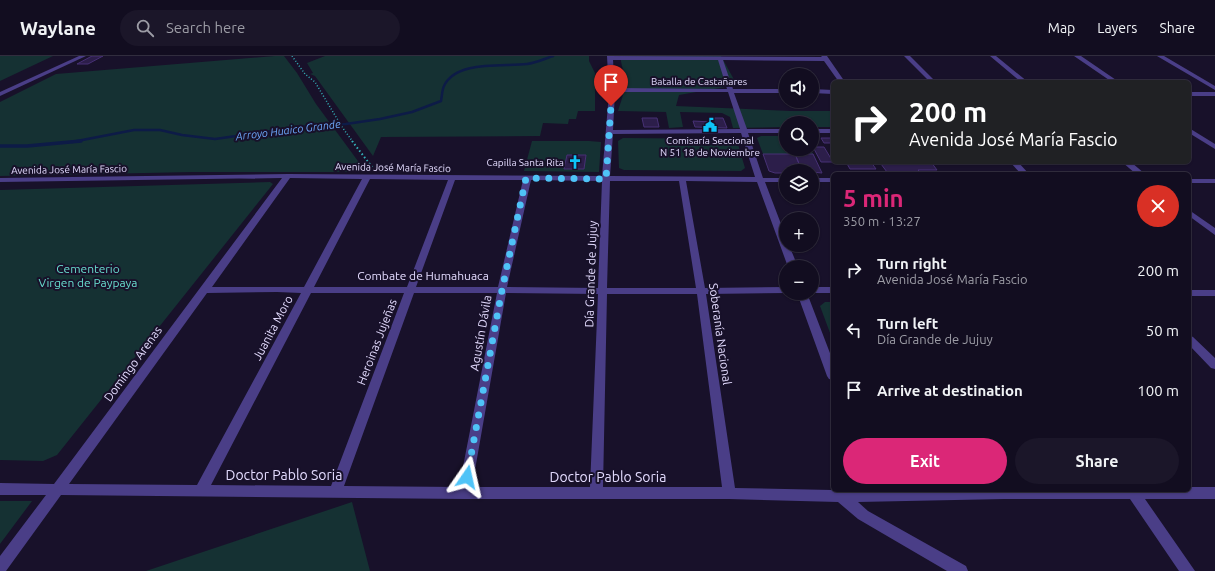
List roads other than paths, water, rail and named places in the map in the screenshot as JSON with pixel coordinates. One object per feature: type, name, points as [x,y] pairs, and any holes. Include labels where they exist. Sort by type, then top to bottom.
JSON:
[{"type":"street","points":[[0,94],[83,56]]},
{"type":"street","points":[[907,56],[931,80]]},
{"type":"street","points":[[994,56],[1023,80]]},
{"type":"street","points":[[1077,56],[1113,80]]},
{"type":"street","points":[[1160,56],[1215,88]]},
{"type":"street","points":[[610,57],[825,58],[841,80]]},
{"type":"street","name":"Día Grande de Jujuy","points":[[596,493],[606,179],[612,90],[610,57]]},
{"type":"street","points":[[720,57],[760,180],[789,260]]},
{"type":"street","name":"Batalla de Castañares","points":[[612,90],[779,91]]},
{"type":"street","points":[[819,92],[831,92]]},
{"type":"street","points":[[1191,94],[1215,94]]},
{"type":"street","points":[[819,131],[831,131]]},
{"type":"street","points":[[1191,131],[1215,147]]},
{"type":"street","points":[[610,132],[779,132]]},
{"type":"street","points":[[1016,164],[1023,172]]},
{"type":"street","points":[[1128,164],[1138,172]]},
{"type":"street","name":"Avenida José María Fascio","points":[[0,180],[288,176],[779,180]]},
{"type":"street","name":"Domingo Arenas","points":[[0,568],[288,176]]},
{"type":"street","name":"Juanita Moro","points":[[201,491],[367,177]]},
{"type":"street","name":"Heroinas Jujeñas","points":[[334,492],[452,178]]},
{"type":"street","name":"Agustín Dávila","points":[[464,493],[502,290],[526,178]]},
{"type":"street","name":"Soberanía Nacional","points":[[682,179],[701,291],[729,492]]},
{"type":"street","points":[[819,180],[831,180]]},
{"type":"street","points":[[1191,181],[1215,180]]},
{"type":"street","points":[[1191,214],[1215,232]]},
{"type":"street","name":"Combate de Humahuaca","points":[[204,290],[779,290]]},
{"type":"street","points":[[819,290],[831,290]]},
{"type":"street","points":[[1191,293],[1215,293]]},
{"type":"street","points":[[805,300],[831,371]]},
{"type":"street","points":[[1191,341],[1215,365]]},
{"type":"street","name":"Doctor Pablo Soria","points":[[0,489],[464,493],[729,492],[841,496],[876,493],[940,492]]},
{"type":"street","points":[[1133,492],[1188,571]]},
{"type":"street","name":"Doctor Pablo Soria","points":[[1174,492],[1215,493]]},
{"type":"street","points":[[841,496],[863,516],[961,571]]},
{"type":"waterway","name":"Arroyo Huaico Grande","points":[[74,142],[134,130],[160,130],[182,135],[215,139],[315,125],[346,124],[380,119],[412,112],[441,101],[442,91],[450,78],[469,68],[493,65],[517,65],[537,62],[553,56]]},
{"type":"waterway","name":"Arroyo Huaico Grande","points":[[74,142],[81,141]]},
{"type":"waterway","name":"Arroyo Huaico Grande","points":[[0,146],[27,146],[74,142]]},
{"type":"place","name":"Comisaría Seccional N 51 18 de Noviembre","points":[[710,125]]},
{"type":"place","name":"Capilla Santa Rita","points":[[575,162]]},
{"type":"park label","name":"Cementerio Virgen de Paypaya","points":[[88,276]]}]
